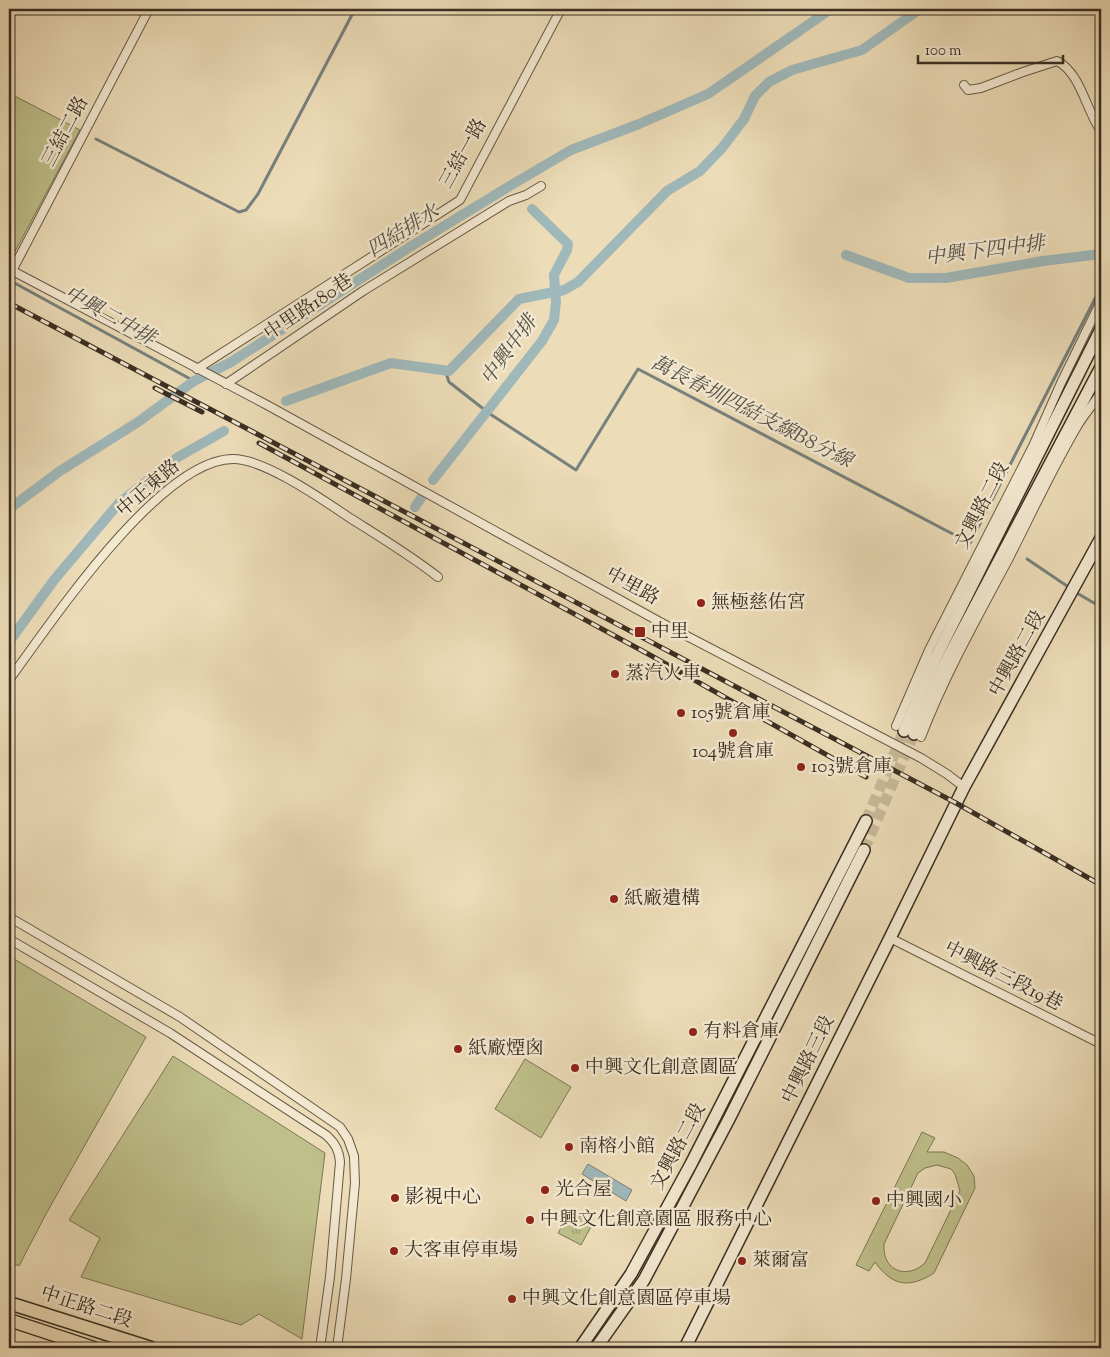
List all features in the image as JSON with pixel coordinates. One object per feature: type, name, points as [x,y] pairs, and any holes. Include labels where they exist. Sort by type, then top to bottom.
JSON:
[{"type":"main road","name":"中正路二段","points":[[9,1303],[151,1348]]},
{"type":"main road","name":"中正路二段","points":[[9,1320],[94,1348]]},
{"type":"street","name":"三結二路","points":[[10,270],[149,9]]},
{"type":"street","name":"三結一路","points":[[197,369],[460,200],[561,9]]},
{"type":"street","points":[[964,85],[968,90],[982,88],[1057,61],[1065,65],[1083,92],[1095,122],[1101,131]]},
{"type":"street","name":"中里路180巷","points":[[226,384],[362,291],[509,201],[526,195],[542,186]]},
{"type":"street","points":[[10,270],[197,369]]},
{"type":"street","name":"文興路二段","points":[[909,732],[929,650],[1033,446],[1101,301]]},
{"type":"street","name":"文興路二段","points":[[909,732],[933,663],[1101,329]]},
{"type":"street","name":"文興路二段","points":[[909,732],[1101,367]]},
{"type":"street","name":"中里路","points":[[197,369],[267,405],[660,622],[921,758],[964,787]]},
{"type":"street","points":[[909,732],[932,710],[1057,464],[1079,424],[1095,403],[1101,391]]},
{"type":"street","name":"中正東路","points":[[9,680],[110,546],[142,512],[176,483],[199,468],[223,460],[233,459],[248,462],[304,488],[411,556],[438,576]]},
{"type":"street","name":"中興路二段","points":[[964,787],[1101,538]]},
{"type":"street","name":"中興路三段","points":[[685,1348],[964,787]]},
{"type":"street","name":"文興路二段","points":[[580,1348],[631,1274],[691,1164],[866,821]]},
{"type":"street","name":"文興路二段","points":[[596,1348],[648,1271],[729,1120],[864,850]]},
{"type":"street","points":[[9,917],[180,1017],[340,1127],[345,1133],[354,1156],[355,1183],[337,1348]]},
{"type":"street","name":"中興路三段19巷","points":[[890,938],[1101,1044]]},
{"type":"street","points":[[9,939],[170,1033],[326,1135],[334,1143],[339,1152],[340,1162],[330,1278],[320,1348]]},
{"type":"green space","points":[[9,93],[80,130],[12,257],[9,255]]},
{"type":"green space","points":[[9,956],[146,1037],[46,1214],[19,1266],[9,1261]]},
{"type":"green space","points":[[173,1056],[325,1153],[302,1339],[259,1314],[241,1325],[81,1277],[100,1238],[69,1220]]},
{"type":"green space","points":[[525,1059],[571,1087],[541,1138],[495,1109]]},
{"type":"green space","points":[[922,1132],[935,1138],[927,1152],[944,1152],[958,1158],[967,1165],[974,1176],[975,1188],[934,1273],[909,1283],[895,1280],[888,1276],[875,1262],[869,1271],[856,1265]],"holes":[[[937,1165],[951,1169],[955,1174],[960,1191],[925,1263],[911,1271],[897,1270],[887,1261],[884,1253],[884,1244],[918,1173],[925,1168]]]},
{"type":"green space","points":[[570,1211],[593,1223],[581,1245],[558,1233]]},
{"type":"water","points":[[588,1164],[632,1190],[626,1201],[582,1174]]},
{"type":"waterway","points":[[96,139],[239,212],[246,210],[258,194],[355,9]]},
{"type":"waterway","name":"四結排水","points":[[9,509],[60,471],[138,422],[194,381],[231,362],[413,245],[513,184],[571,150],[639,124],[708,94],[831,9]]},
{"type":"waterway","points":[[286,401],[391,363],[449,371],[519,299],[564,290],[578,282],[667,191],[700,171],[722,148],[744,119],[755,96],[769,82],[792,70],[862,50],[920,9]]},
{"type":"waterway","name":"中興中排","points":[[433,480],[542,341],[554,320],[556,302],[554,275],[567,250],[568,244],[532,209]]},
{"type":"waterway","name":"中興下四中排","points":[[846,255],[909,278],[946,278],[1043,261],[1101,254]]},
{"type":"waterway","points":[[9,256],[13,258]]},
{"type":"waterway","name":"中興二中排","points":[[9,280],[194,381]]},
{"type":"waterway","name":"萬長春圳四結支線B8分線","points":[[445,370],[449,382],[490,414],[576,470],[638,369],[970,543],[1101,287]]},
{"type":"waterway","points":[[9,642],[54,580],[119,503],[178,457],[224,431]]},
{"type":"waterway","name":"中興中排","points":[[415,507],[421,498]]},
{"type":"waterway","name":"萬長春圳四結支線B8分線","points":[[1027,559],[1070,588]]},
{"type":"waterway","name":"萬長春圳四結支線B8分線","points":[[1075,592],[1101,607]]},
{"type":"tunnel","points":[[866,821],[904,731]]},
{"type":"tunnel","points":[[864,850],[914,734]]},
{"type":"railway","points":[[9,303],[956,803],[1101,885]]},
{"type":"railway","points":[[155,388],[202,412]]},
{"type":"railway","points":[[259,443],[650,655],[866,777]]},
{"type":"place","name":"無極慈佑宮","points":[[701,603]]},
{"type":"place","name":"中里","points":[[640,632]]},
{"type":"place","name":"蒸汽火車","points":[[615,674]]},
{"type":"place","name":"105號倉庫","points":[[681,713]]},
{"type":"place","name":"104號倉庫","points":[[733,733]]},
{"type":"place","name":"103號倉庫","points":[[801,767]]},
{"type":"place","name":"紙廠遺構","points":[[614,899]]},
{"type":"place","name":"有料倉庫","points":[[693,1032]]},
{"type":"place","name":"紙廠煙囪","points":[[458,1049]]},
{"type":"place","name":"中興文化創意園區","points":[[575,1068]]},
{"type":"place","name":"南榕小館","points":[[569,1147]]},
{"type":"place","name":"光合屋","points":[[545,1190]]},
{"type":"place","name":"影視中心","points":[[395,1198]]},
{"type":"place","name":"中興國小","points":[[876,1201]]},
{"type":"place","name":"中興文化創意園區 服務中心","points":[[530,1220]]},
{"type":"place","name":"大客車停車場","points":[[394,1251]]},
{"type":"place","name":"萊爾富","points":[[742,1261]]},
{"type":"place","name":"中興文化創意園區停車場","points":[[512,1299]]}]
